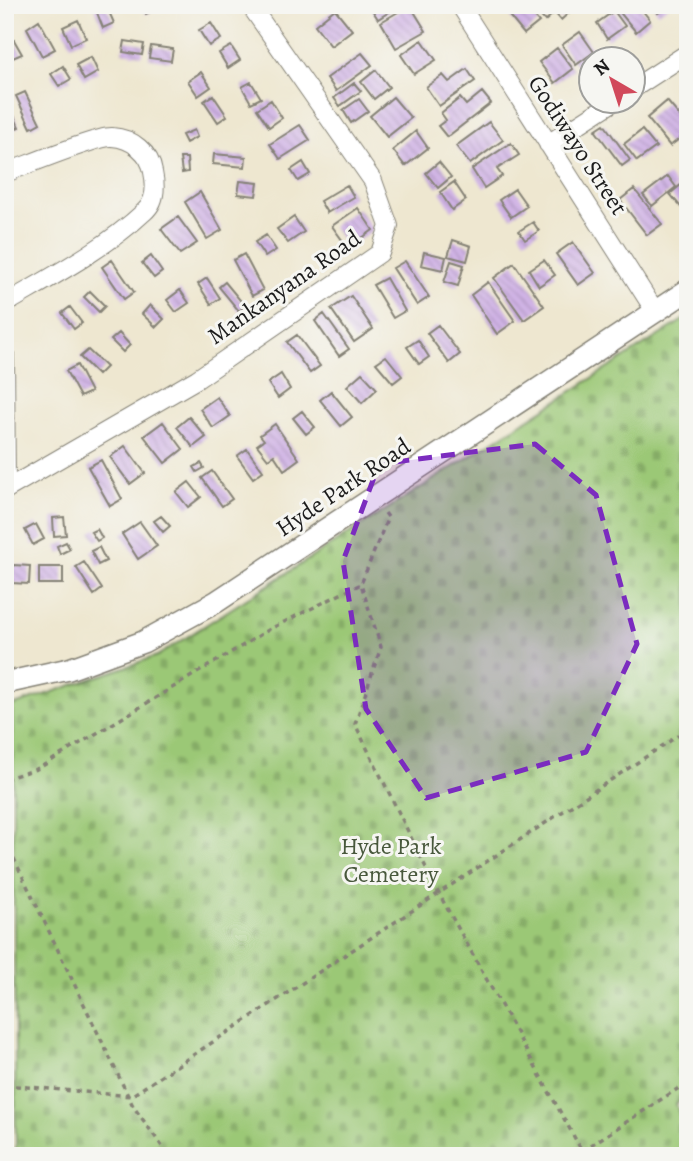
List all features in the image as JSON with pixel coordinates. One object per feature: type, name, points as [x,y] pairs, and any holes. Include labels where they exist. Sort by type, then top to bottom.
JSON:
[{"type":"street","name":"Mankanyana Road","points":[[6,489],[197,379],[380,253],[389,226],[373,181],[250,5]]},
{"type":"street","name":"Godiwayo Street","points":[[461,5],[655,311]]},
{"type":"street","points":[[648,79],[688,53]]},
{"type":"street","points":[[548,144],[592,116]]},
{"type":"street","points":[[5,173],[110,136],[129,140],[144,152],[152,164],[155,196],[146,211],[83,257],[5,304]]},
{"type":"street","name":"Hyde Park Road","points":[[5,683],[69,669],[143,642],[216,602],[688,290]]},
{"type":"street","points":[[5,354],[6,489]]},
{"type":"path","points":[[374,497],[388,517],[361,584],[381,647],[355,724],[438,892],[582,1151]]},
{"type":"path","points":[[5,779],[39,768],[270,629],[361,584]]},
{"type":"path","points":[[5,1085],[131,1096],[688,729]]},
{"type":"path","points":[[5,840],[131,1096],[133,1106],[169,1156]]},
{"type":"path","points":[[574,1156],[688,1082]]},
{"type":"highlighted area","points":[[535,444],[596,495],[637,644],[586,752],[426,798],[366,709],[343,561],[379,464]]},
{"type":"green space","name":"Hyde Park Cemetery","points":[[688,317],[688,1096],[676,1104],[688,1139],[688,1156],[16,1156],[12,706],[157,656]]},
{"type":"building","points":[[94,5],[106,5],[114,23],[103,28]]},
{"type":"building","points":[[142,5],[154,5],[156,9],[146,14]]},
{"type":"building","points":[[369,5],[400,5],[378,19]]},
{"type":"building","points":[[410,5],[426,31],[396,48],[381,22]]},
{"type":"building","points":[[515,5],[525,5],[539,22],[524,34],[510,17],[519,10]]},
{"type":"building","points":[[531,5],[545,5],[553,14],[545,21]]},
{"type":"building","points":[[548,5],[568,5],[572,10],[561,20]]},
{"type":"building","points":[[622,5],[638,5],[650,20],[636,32],[617,9]]},
{"type":"building","points":[[653,5],[670,5],[658,13]]},
{"type":"building","points":[[335,9],[352,30],[331,46],[315,25]]},
{"type":"building","points":[[614,11],[625,26],[607,39],[597,23]]},
{"type":"building","points":[[39,20],[55,49],[42,56],[27,28]]},
{"type":"building","points":[[78,20],[86,38],[71,45],[63,27]]},
{"type":"building","points":[[211,23],[221,39],[209,46],[199,30]]},
{"type":"building","points":[[580,32],[590,46],[578,46],[576,65],[562,45]]},
{"type":"building","points":[[14,40],[22,54],[8,60],[5,44]]},
{"type":"building","points":[[422,40],[436,60],[414,74],[401,55]]},
{"type":"building","points":[[125,41],[144,44],[142,55],[123,52]]},
{"type":"building","points":[[151,46],[173,49],[171,61],[149,58]]},
{"type":"building","points":[[231,46],[240,60],[228,68],[219,53]]},
{"type":"building","points":[[557,48],[573,69],[555,83],[539,62]]},
{"type":"building","points":[[362,53],[372,65],[336,91],[327,78]]},
{"type":"building","points":[[91,57],[98,72],[84,80],[76,65]]},
{"type":"building","points":[[63,66],[71,79],[59,86],[51,74]]},
{"type":"building","points":[[467,69],[475,81],[439,106],[426,87],[443,75],[449,82]]},
{"type":"building","points":[[376,70],[389,87],[374,99],[361,82]]},
{"type":"building","points":[[201,72],[211,87],[198,96],[188,81]]},
{"type":"building","points":[[251,82],[261,98],[251,103],[242,87]]},
{"type":"building","points":[[354,83],[361,91],[340,106],[334,98]]},
{"type":"building","points":[[25,92],[40,123],[31,128],[16,96]]},
{"type":"building","points":[[482,92],[491,103],[447,137],[438,126],[446,120],[441,113],[460,98],[466,105]]},
{"type":"building","points":[[213,95],[227,116],[218,122],[204,101]]},
{"type":"building","points":[[393,97],[411,118],[387,137],[370,116]]},
{"type":"building","points":[[359,99],[368,111],[351,123],[343,110]]},
{"type":"building","points":[[7,100],[19,127],[6,133],[5,101]]},
{"type":"building","points":[[271,100],[282,118],[269,127],[257,109]]},
{"type":"building","points":[[667,101],[688,126],[688,132],[670,146],[647,118]]},
{"type":"building","points":[[489,122],[503,140],[470,164],[456,146]]},
{"type":"building","points":[[604,124],[630,160],[622,166],[595,130]]},
{"type":"building","points":[[300,125],[310,140],[280,159],[270,144]]},
{"type":"building","points":[[194,130],[197,137],[186,143],[182,135]]},
{"type":"building","points":[[642,130],[656,147],[637,161],[624,144]]},
{"type":"building","points":[[416,131],[428,148],[405,166],[393,150]]},
{"type":"building","points":[[511,143],[519,155],[497,169],[502,176],[484,188],[472,169]]},
{"type":"building","points":[[214,154],[246,157],[245,167],[213,164]]},
{"type":"building","points":[[180,158],[187,158],[188,172],[182,173]]},
{"type":"building","points":[[303,162],[310,174],[298,181],[291,170]]},
{"type":"building","points":[[439,162],[451,177],[438,188],[426,173]]},
{"type":"building","points":[[668,176],[676,187],[652,206],[643,195]]},
{"type":"building","points":[[688,179],[688,208],[684,211],[670,194]]},
{"type":"building","points":[[240,181],[258,183],[256,196],[238,194]]},
{"type":"building","points":[[454,182],[466,200],[452,210],[440,192]]},
{"type":"building","points":[[347,185],[354,197],[327,213],[320,201]]},
{"type":"building","points":[[515,189],[527,206],[511,217],[499,200]]},
{"type":"building","points":[[634,189],[662,224],[647,235],[620,200]]},
{"type":"building","points":[[200,192],[222,230],[207,239],[185,202]]},
{"type":"building","points":[[358,208],[373,230],[348,248],[332,226]]},
{"type":"building","points":[[178,217],[197,243],[180,254],[161,229]]},
{"type":"building","points":[[294,217],[304,232],[288,243],[277,229]]},
{"type":"building","points":[[533,222],[539,231],[525,240],[519,231]]},
{"type":"building","points":[[266,235],[276,250],[265,257],[255,242]]},
{"type":"building","points":[[453,240],[471,246],[467,261],[448,256]]},
{"type":"building","points":[[573,242],[595,273],[578,285],[556,254]]},
{"type":"building","points":[[424,252],[446,257],[443,270],[421,265]]},
{"type":"building","points":[[244,254],[263,290],[252,296],[233,260]]},
{"type":"building","points":[[151,256],[162,272],[154,278],[142,263]]},
{"type":"building","points":[[112,260],[134,292],[124,299],[102,267]]},
{"type":"building","points":[[544,260],[555,275],[539,286],[529,270]]},
{"type":"building","points":[[405,261],[429,297],[417,305],[393,268]]},
{"type":"building","points":[[451,261],[464,265],[458,286],[444,282]]},
{"type":"building","points":[[514,263],[544,306],[524,320],[494,278]]},
{"type":"building","points":[[207,278],[220,298],[211,304],[198,284]]},
{"type":"building","points":[[386,278],[405,311],[393,318],[373,285]]},
{"type":"building","points":[[225,282],[245,306],[239,311],[219,287]]},
{"type":"building","points":[[488,282],[515,321],[497,334],[471,295]]},
{"type":"building","points":[[180,290],[189,303],[176,312],[167,300]]},
{"type":"building","points":[[90,291],[105,306],[99,312],[84,297]]},
{"type":"building","points":[[351,296],[373,329],[354,342],[331,309]]},
{"type":"building","points":[[150,305],[164,319],[156,327],[142,314]]},
{"type":"building","points":[[70,307],[82,323],[74,329],[62,313]]},
{"type":"building","points":[[324,314],[349,349],[339,356],[315,321]]},
{"type":"building","points":[[438,325],[460,354],[449,363],[427,333]]},
{"type":"building","points":[[119,333],[130,345],[123,352],[111,340]]},
{"type":"building","points":[[297,335],[320,366],[310,373],[287,342]]},
{"type":"building","points":[[418,340],[429,357],[419,364],[407,347]]},
{"type":"building","points":[[88,350],[106,367],[98,375],[80,357]]},
{"type":"building","points":[[386,356],[402,376],[393,383],[376,363]]},
{"type":"building","points":[[77,365],[91,392],[80,397],[66,371]]},
{"type":"building","points":[[362,373],[377,389],[362,403],[347,386]]},
{"type":"building","points":[[281,374],[290,389],[278,398],[268,383]]},
{"type":"building","points":[[331,391],[352,417],[341,426],[320,400]]},
{"type":"building","points":[[217,397],[230,416],[213,428],[200,409]]},
{"type":"building","points":[[302,411],[315,427],[306,434],[293,418]]},
{"type":"building","points":[[189,417],[206,437],[193,447],[177,427]]},
{"type":"building","points":[[163,422],[183,449],[165,463],[144,436]]},
{"type":"building","points":[[275,424],[299,459],[284,470],[274,455],[268,459],[257,445],[264,440],[260,435]]},
{"type":"building","points":[[125,446],[145,473],[130,484],[110,457]]},
{"type":"building","points":[[247,449],[263,471],[253,478],[237,456]]},
{"type":"building","points":[[101,460],[122,499],[110,506],[88,467]]},
{"type":"building","points":[[201,463],[204,468],[197,472],[194,467]]},
{"type":"building","points":[[212,471],[232,499],[222,506],[202,478]]},
{"type":"building","points":[[189,482],[201,497],[188,507],[176,492]]},
{"type":"building","points":[[161,516],[170,526],[163,532],[154,521]]},
{"type":"building","points":[[64,517],[66,535],[54,536],[53,518]]},
{"type":"building","points":[[140,522],[157,546],[138,559],[122,534]]},
{"type":"building","points":[[36,524],[44,539],[33,545],[25,530]]},
{"type":"building","points":[[97,529],[102,538],[97,541],[91,532]]},
{"type":"building","points":[[66,542],[70,549],[60,554],[57,546]]},
{"type":"building","points":[[99,547],[106,561],[98,565],[91,551]]},
{"type":"building","points":[[84,562],[102,589],[94,595],[76,567]]},
{"type":"building","points":[[13,565],[30,566],[29,584],[12,583]]},
{"type":"building","points":[[39,567],[63,567],[63,584],[39,584]]}]
